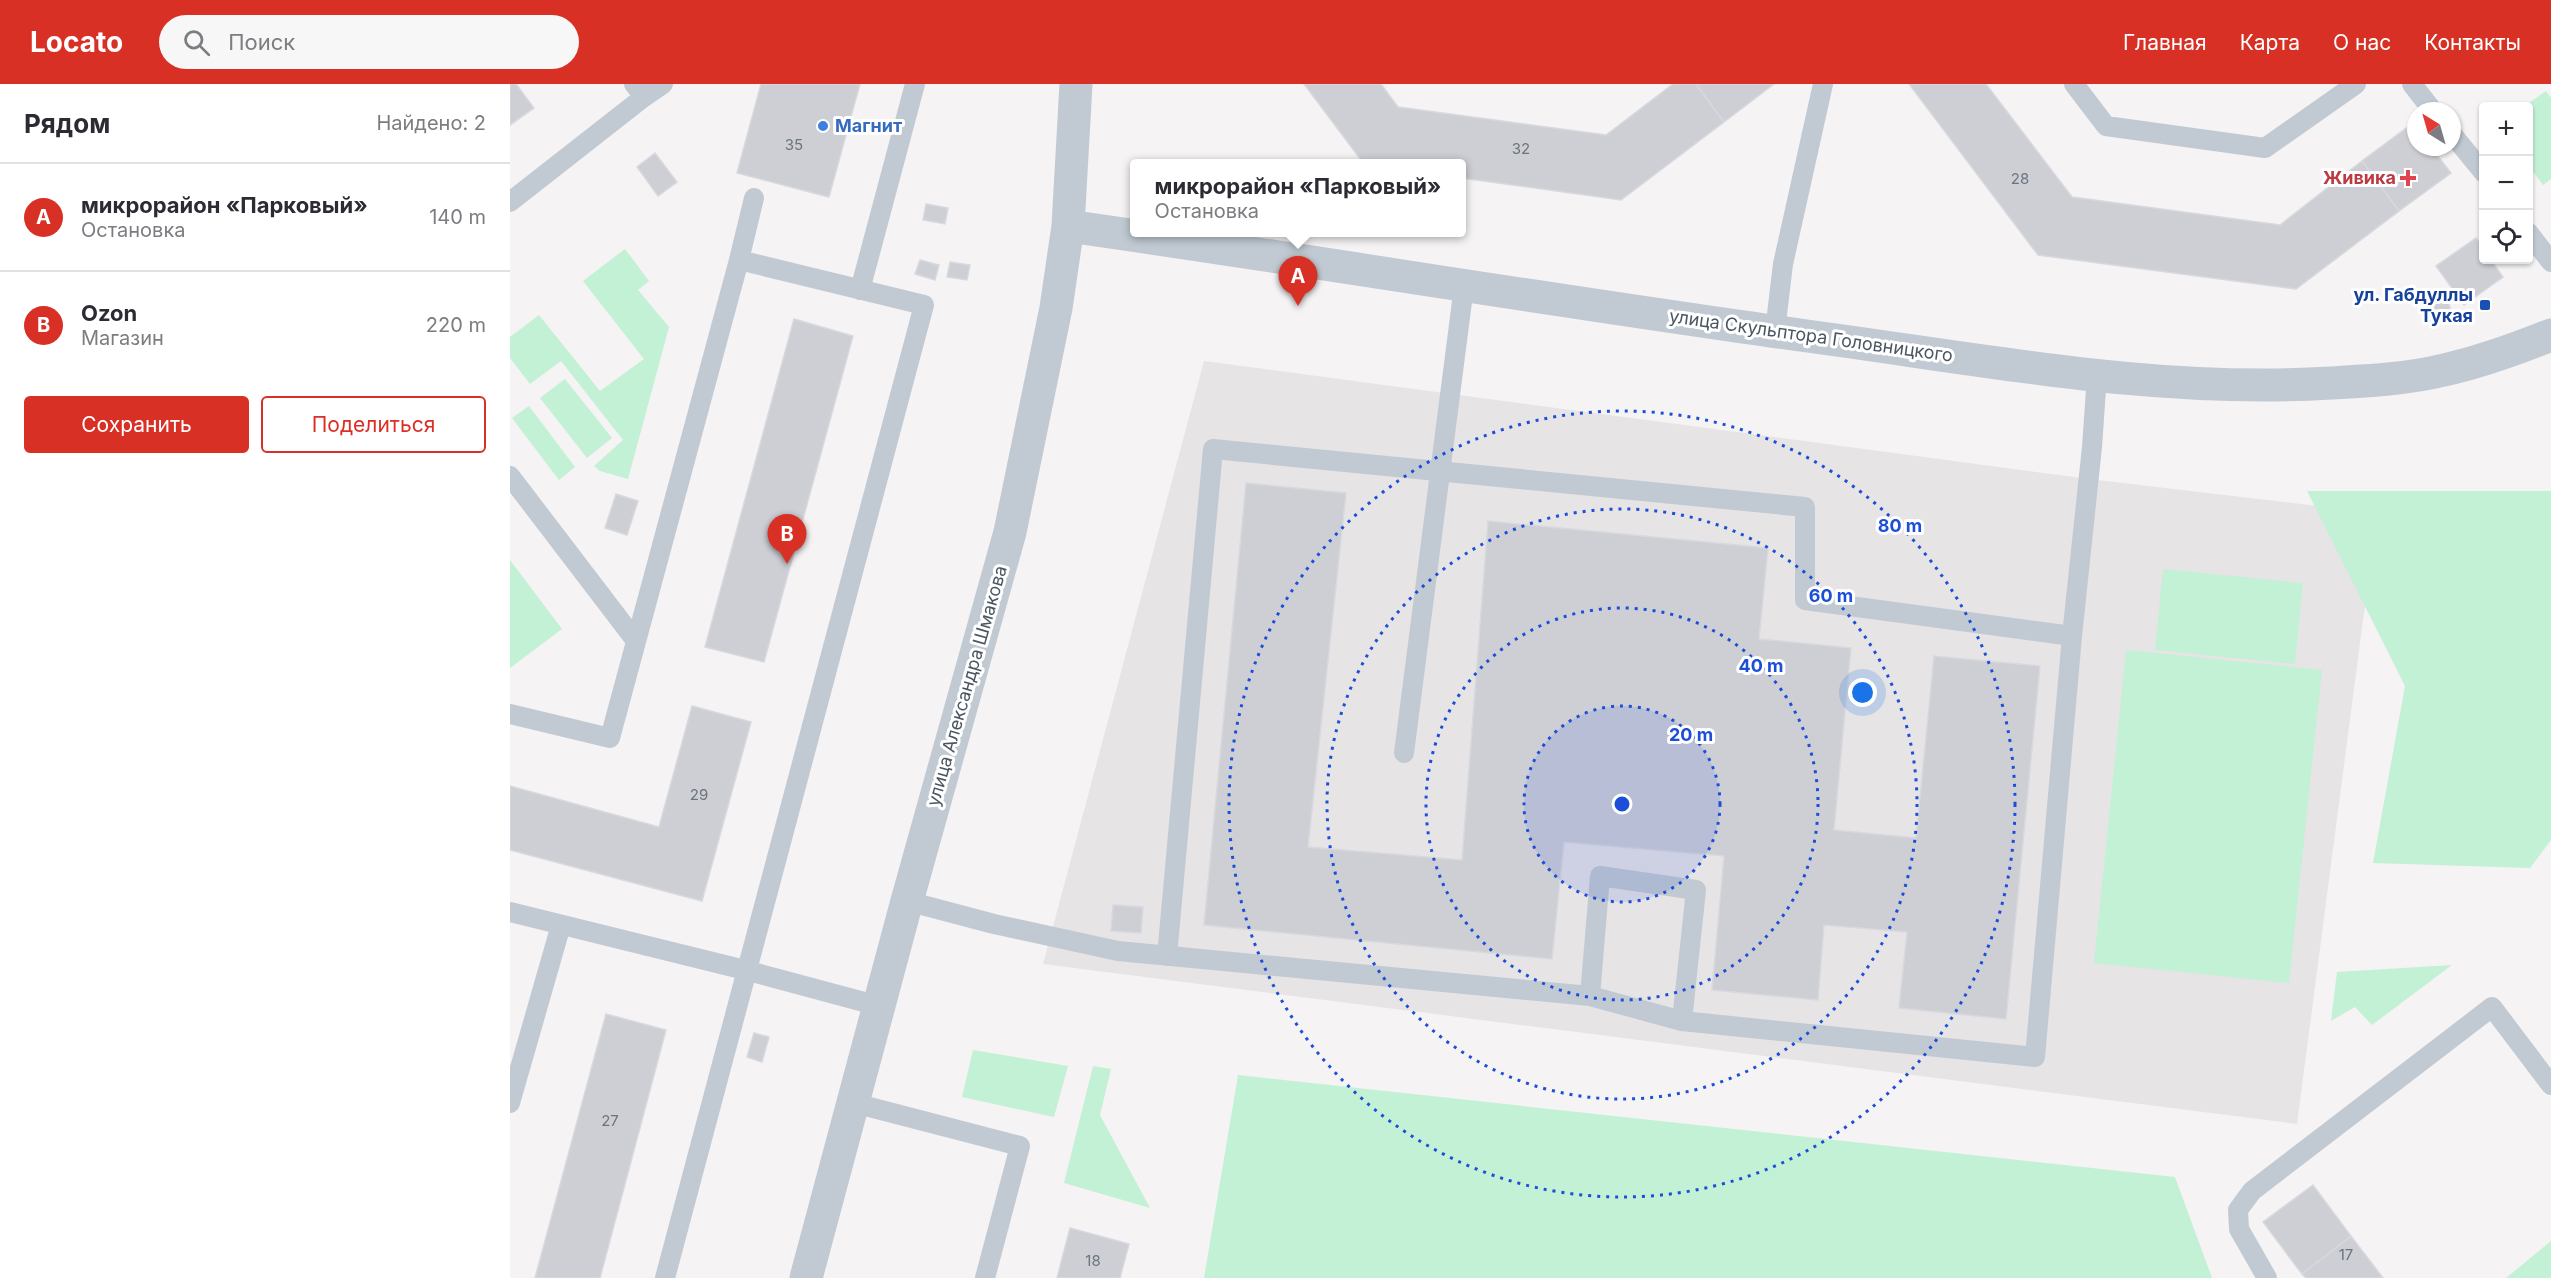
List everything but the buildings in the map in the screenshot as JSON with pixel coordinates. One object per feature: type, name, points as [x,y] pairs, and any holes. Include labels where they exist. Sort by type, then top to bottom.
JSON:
[{"type":"street","name":"улица Александра Шмакова","points":[[806,1278],[907,901],[1010,532],[1056,308],[1068,226],[1076,84]]},
{"type":"street","name":"улица Скульптора Головницкого","points":[[1068,226],[1130,235]]},
{"type":"street","name":"улица Скульптора Головницкого","points":[[1141,237],[1774,331],[2097,375],[2215,386],[2290,386],[2365,381],[2449,369],[2477,362],[2551,335]]},
{"type":"lane","points":[[510,202],[639,91],[663,84]]},
{"type":"lane","points":[[860,290],[915,84]]},
{"type":"lane","points":[[2074,84],[2106,126],[2265,148],[2356,84]]},
{"type":"lane","points":[[2412,84],[2426,102]]},
{"type":"lane","points":[[1774,331],[1783,264],[1821,86]]},
{"type":"lane","points":[[2461,145],[2479,167]]},
{"type":"lane","points":[[510,714],[610,738],[754,198]]},
{"type":"lane","points":[[2533,237],[2551,262]]},
{"type":"lane","points":[[665,1278],[745,970],[924,305],[739,260]]},
{"type":"lane","points":[[1404,753],[1464,286]]},
{"type":"lane","points":[[907,901],[994,924],[1118,951],[1590,996],[1682,1021],[2035,1057],[2097,375]]},
{"type":"lane","points":[[1167,956],[1213,449],[1805,507],[1805,600],[2072,636]]},
{"type":"lane","points":[[510,476],[636,641]]},
{"type":"lane","points":[[1590,996],[1600,876],[1696,890],[1682,1021]]},
{"type":"lane","points":[[510,912],[745,970],[879,1006]]},
{"type":"lane","points":[[510,1103],[561,925]]},
{"type":"lane","points":[[2267,1278],[2239,1230],[2238,1210],[2252,1191],[2492,1007],[2551,1085]]},
{"type":"lane","points":[[854,1103],[1020,1146],[985,1278]]},
{"type":"shaded area","points":[[1204,361],[2089,479],[2377,513],[2297,1124],[1043,964]]},
{"type":"green space","points":[[2546,91],[2551,98],[2551,179],[2543,185],[2533,171],[2533,102],[2531,102]]},
{"type":"green space","points":[[625,249],[649,281],[638,290],[669,327],[628,479],[600,471],[594,466],[623,440],[561,361],[530,384],[510,358],[510,337],[539,315],[600,391],[644,359],[583,281]]},
{"type":"green space","points":[[565,379],[612,438],[587,458],[540,398]]},
{"type":"green space","points":[[529,406],[575,467],[559,480],[512,418]]},
{"type":"green space","points":[[2307,491],[2551,491],[2551,840],[2530,868],[2373,863],[2405,686]]},
{"type":"green space","points":[[510,560],[562,629],[510,668]]},
{"type":"green space","points":[[2163,569],[2303,583],[2295,664],[2155,650]]},
{"type":"green space","points":[[2126,650],[2322,670],[2289,983],[2094,963]]},
{"type":"green space","points":[[2452,965],[2372,1025],[2355,1007],[2331,1021],[2337,972]]},
{"type":"green space","points":[[973,1050],[1068,1066],[1054,1117],[962,1097]]},
{"type":"green space","points":[[1093,1066],[1111,1069],[1100,1115],[1150,1208],[1064,1183]]},
{"type":"green space","points":[[1238,1075],[2175,1177],[2212,1278],[1204,1278]]},
{"type":"green space","points":[[2551,1241],[2551,1278],[2506,1278]]},
{"type":"place","name":"Магнит","points":[[823,126]]},
{"type":"place","name":"Живика","points":[[2408,178]]},
{"type":"place","name":"ул. Габдуллы Тукая","points":[[2485,305]]},
{"type":"place","name":"микрорайон «Парковый»","points":[[1298,306]]},
{"type":"place","name":"Ozon","points":[[787,564]]}]
